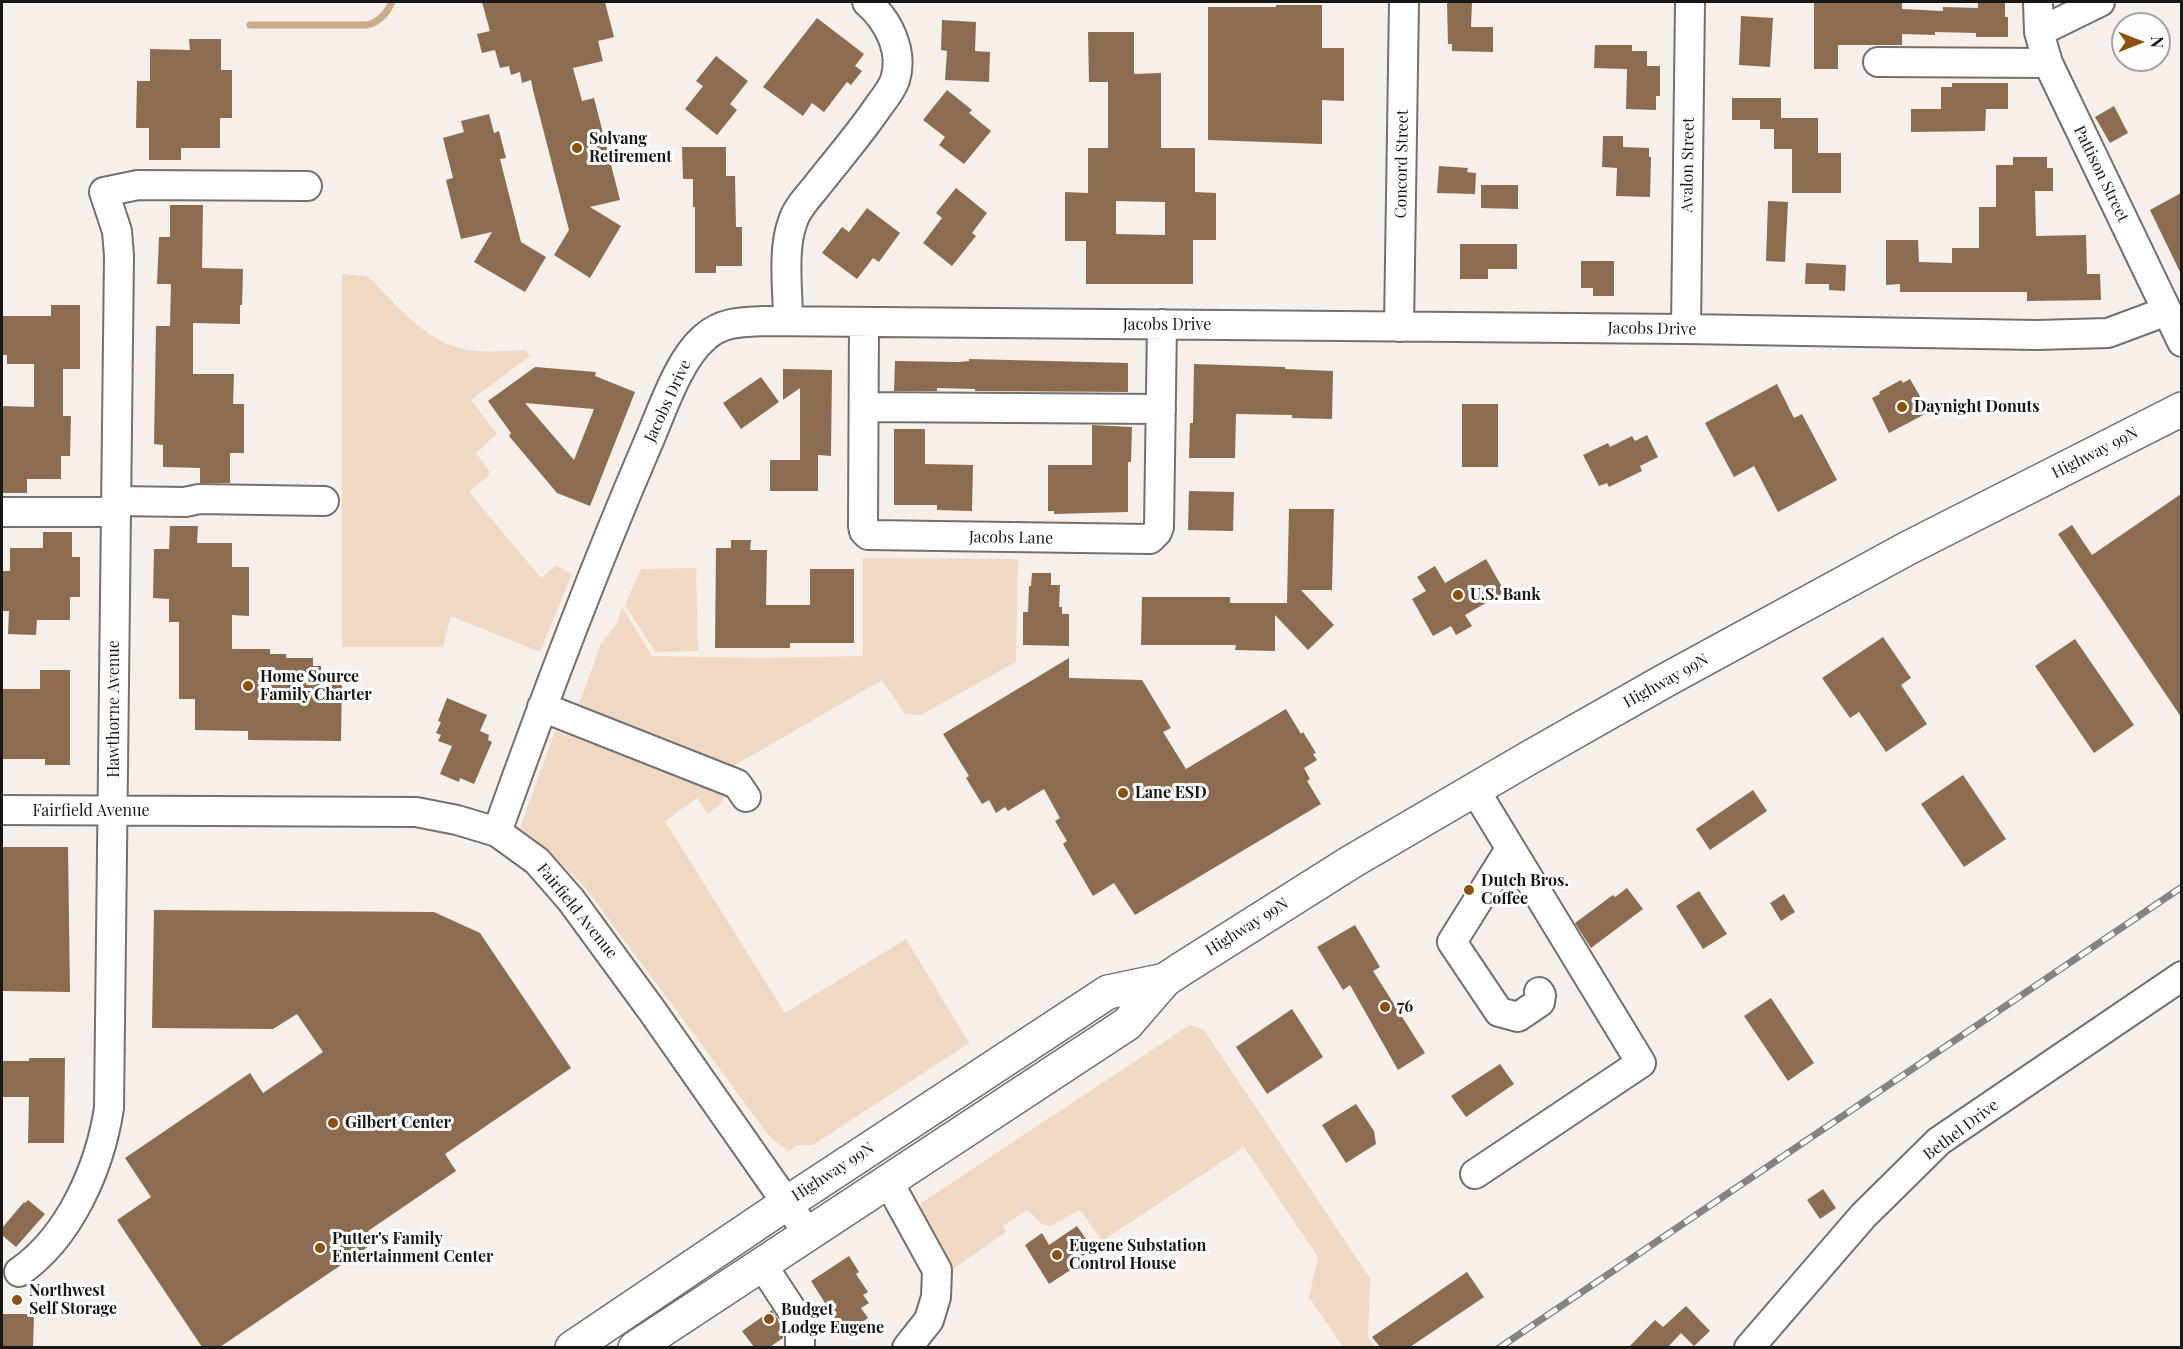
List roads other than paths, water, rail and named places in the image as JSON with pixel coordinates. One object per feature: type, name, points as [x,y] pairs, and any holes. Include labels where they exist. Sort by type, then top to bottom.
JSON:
[{"type":"main road","name":"Highway 99N","points":[[634,1347],[1127,1024],[1165,980],[1274,910],[1474,790],[1666,680],[1908,548],[2181,409]]},
{"type":"main road","name":"Highway 99N","points":[[572,1347],[1108,992],[1165,980]]},
{"type":"street","points":[[788,321],[788,254],[793,220],[801,206],[858,136],[895,81],[896,50],[892,38],[879,12],[867,2]]},
{"type":"street","name":"Concord Street","points":[[1400,327],[1404,2]]},
{"type":"street","name":"Avalon Street","points":[[1686,329],[1690,2]]},
{"type":"street","name":"Pattison Street","points":[[2038,2],[2039,32],[2048,63],[2181,342]]},
{"type":"street","points":[[2039,32],[2100,2]]},
{"type":"street","points":[[1878,62],[2048,63]]},
{"type":"street","name":"Hawthorne Avenue","points":[[19,1272],[31,1264],[52,1241],[81,1198],[96,1166],[109,1108],[119,256],[117,231],[104,192],[138,185],[307,186]]},
{"type":"street","name":"Jacobs Drive","points":[[497,832],[601,552],[680,369],[702,339],[716,328],[731,323],[788,321],[1162,324],[2037,335],[2103,333],[2167,311]]},
{"type":"street","name":"Jacobs Lane","points":[[864,322],[863,526],[868,535],[1107,539],[1150,539],[1159,527],[1162,324]]},
{"type":"street","points":[[864,407],[1161,409]]},
{"type":"street","points":[[2,512],[116,507],[199,499],[324,501]]},
{"type":"street","points":[[542,707],[737,784],[746,797]]},
{"type":"street","points":[[1474,790],[1641,1063],[1475,1174]]},
{"type":"street","name":"Fairfield Avenue","points":[[2,810],[416,812],[457,820],[497,832],[537,861],[571,900],[660,1021],[807,1232]]},
{"type":"street","points":[[1510,849],[1452,942],[1499,1012],[1518,1017],[1540,1002],[1539,992]]},
{"type":"street","name":"Bethel Drive","points":[[1749,1347],[1863,1215],[1939,1141],[2181,976]]},
{"type":"street","points":[[888,1181],[937,1270],[936,1297],[929,1320],[908,1347]]},
{"type":"street","points":[[761,1263],[800,1324],[800,1347]]},
{"type":"waterway","points":[[250,25],[367,25],[376,22],[388,10],[392,2]]},
{"type":"railway","points":[[1499,1348],[2182,887]]},
{"type":"place","name":"Solvang Retirement","points":[[577,148]]},
{"type":"place","name":"Daynight Donuts","points":[[1902,407]]},
{"type":"place","name":"U.S. Bank","points":[[1458,595]]},
{"type":"place","name":"Home Source Family Charter","points":[[248,686]]},
{"type":"place","name":"Lane ESD","points":[[1123,793]]},
{"type":"place","name":"Dutch Bros. Coffee","points":[[1469,890]]},
{"type":"place","name":"76","points":[[1385,1007]]},
{"type":"place","name":"Gilbert Center","points":[[333,1123]]},
{"type":"place","name":"Putter's Family Entertainment Center","points":[[320,1248]]},
{"type":"place","name":"Eugene Substation Control House","points":[[1057,1255]]},
{"type":"place","name":"Northwest Self Storage","points":[[17,1300]]},
{"type":"place","name":"Budget Lodge Eugene","points":[[769,1319]]}]
